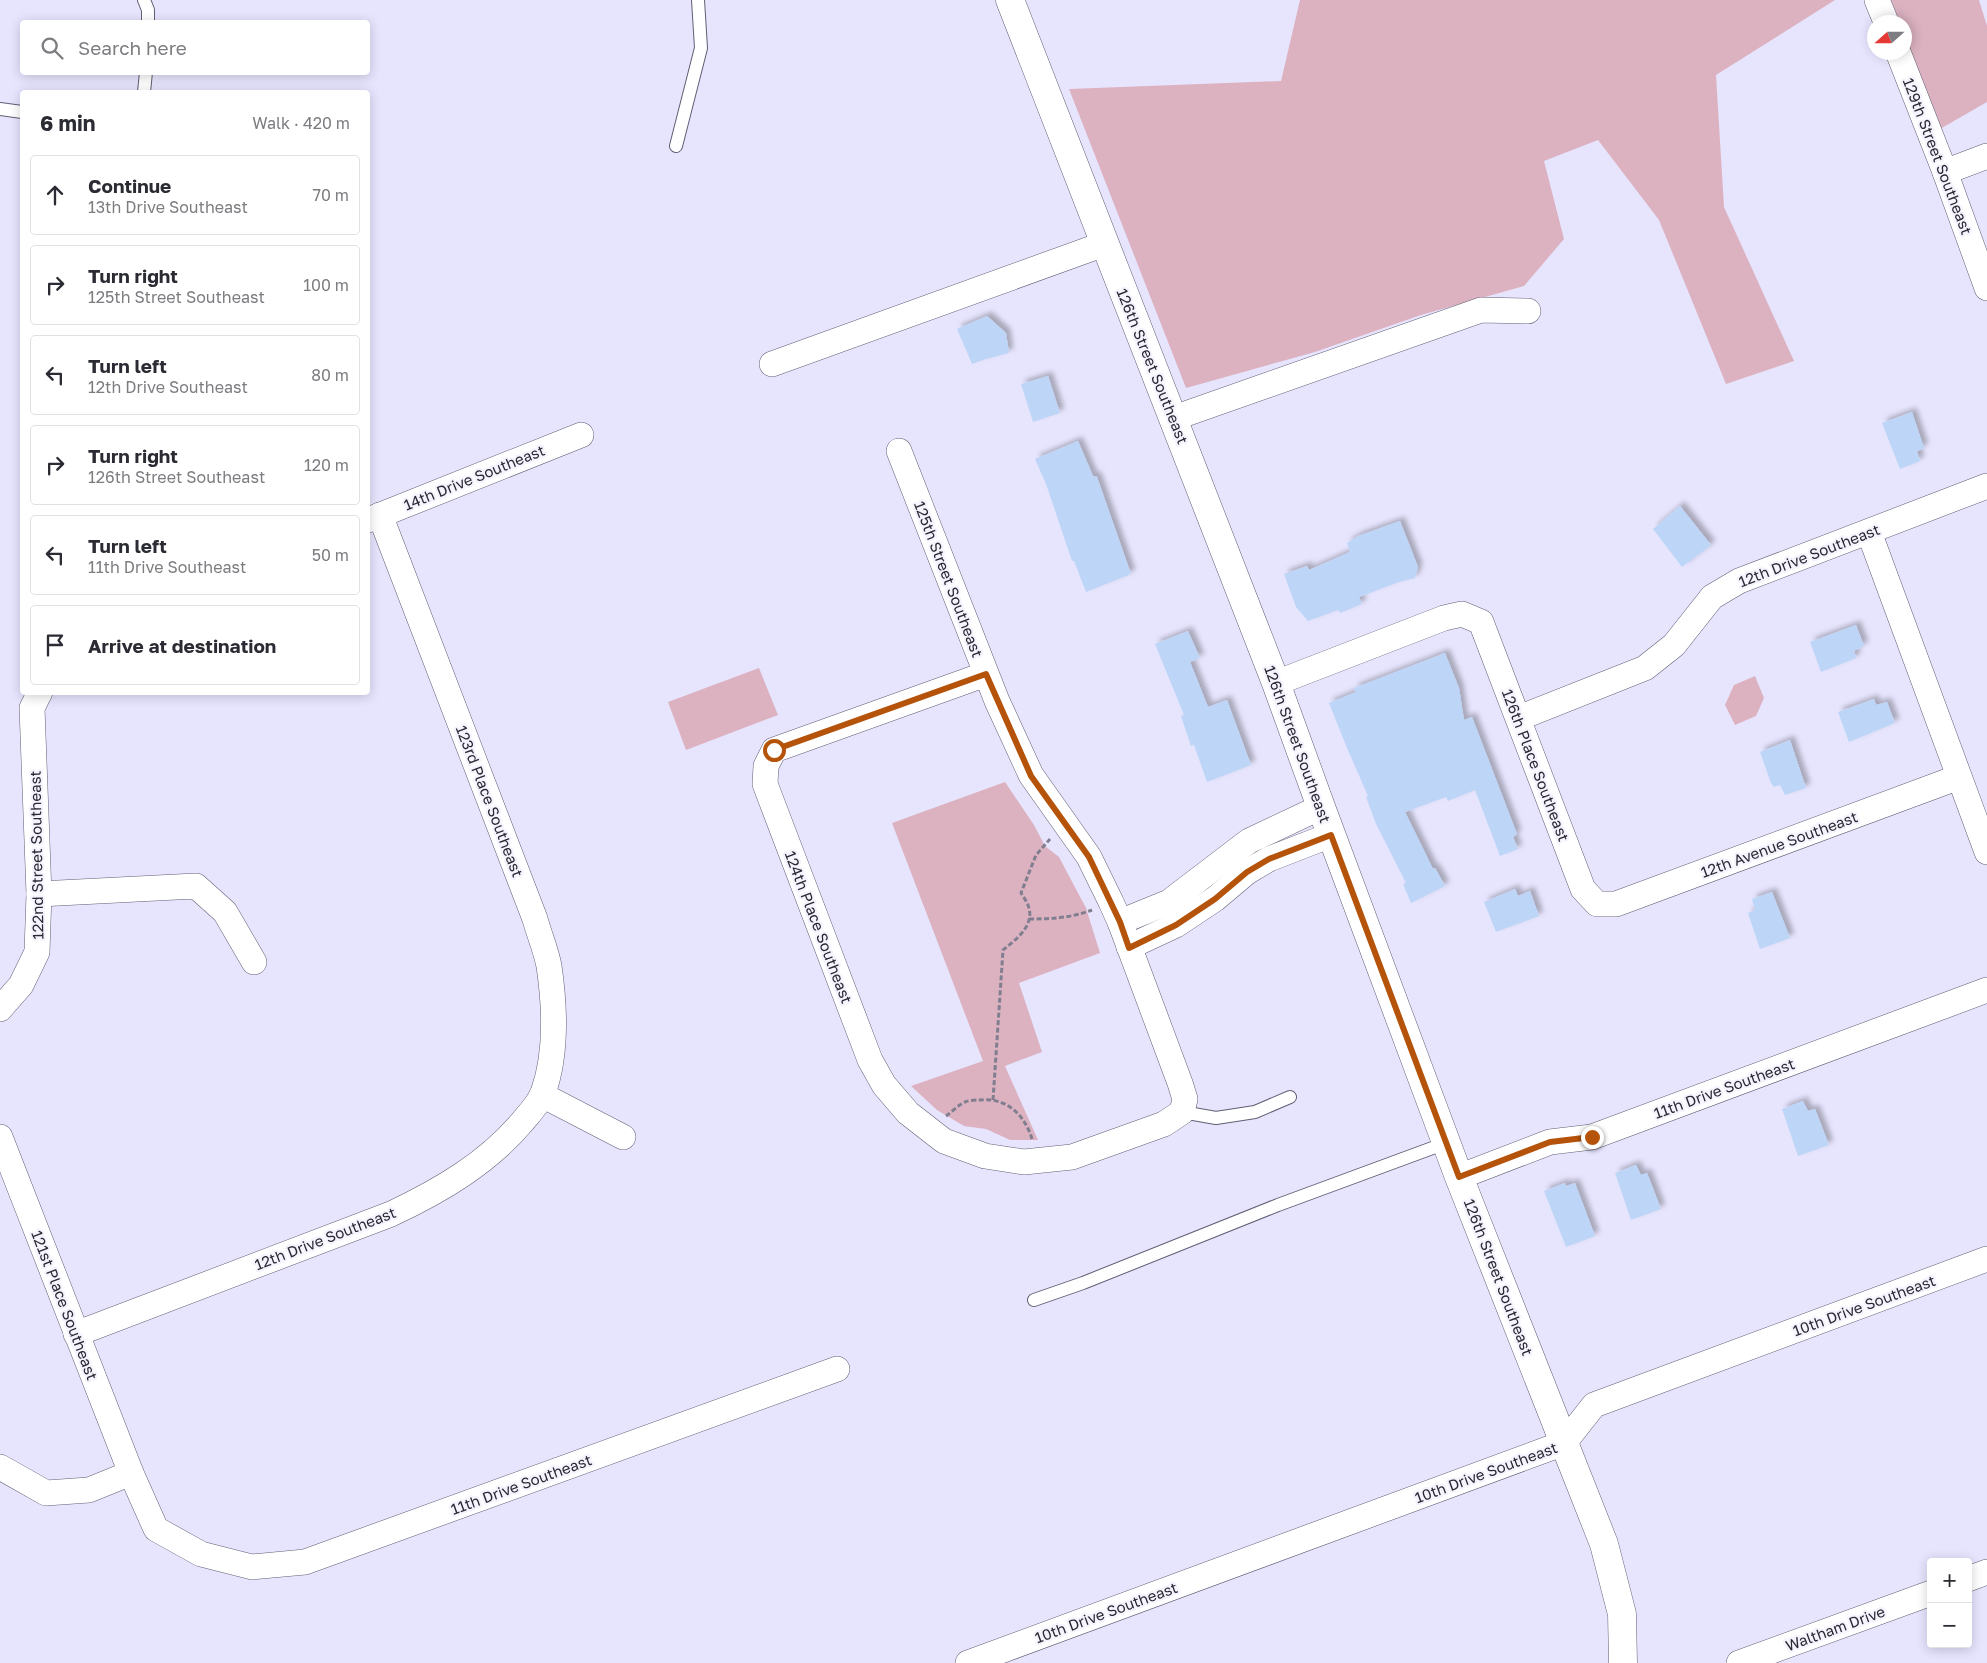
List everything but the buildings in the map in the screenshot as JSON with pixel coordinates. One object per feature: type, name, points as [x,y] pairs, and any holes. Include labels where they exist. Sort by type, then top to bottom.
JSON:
[{"type":"street","name":"126th Street Southeast","points":[[1010,0],[1276,683],[1459,1177],[1604,1544],[1622,1614],[1623,1663]]},
{"type":"street","points":[[1877,0],[1883,15]]},
{"type":"street","name":"129th Street Southeast","points":[[1901,60],[1945,172],[1987,288]]},
{"type":"street","points":[[1945,172],[1987,156]]},
{"type":"street","points":[[772,364],[1104,244]]},
{"type":"street","points":[[1174,418],[1481,310],[1528,311]]},
{"type":"street","name":"14th Drive Southeast","points":[[374,518],[581,435]]},
{"type":"street","name":"125th Street Southeast","points":[[899,451],[986,674],[1031,776],[1089,857],[1116,912],[1180,1083],[1184,1099],[1182,1112]]},
{"type":"street","name":"12th Drive Southeast","points":[[1519,718],[1645,668],[1674,645],[1712,597],[1739,581],[1987,486]]},
{"type":"street","name":"123rd Place Southeast","points":[[374,518],[535,919],[548,965],[554,1025],[550,1066],[542,1095]]},
{"type":"street","points":[[1869,532],[1987,852]]},
{"type":"street","name":"126th Place Southeast","points":[[1276,683],[1444,618],[1462,614],[1481,622],[1583,889],[1597,904]]},
{"type":"street","name":"124th Place Southeast","points":[[933,1132],[908,1113],[884,1085],[870,1060],[765,784],[766,766],[774,750],[986,674]]},
{"type":"street","name":"122nd Street Southeast","points":[[0,1008],[21,986],[37,952],[38,894],[32,708],[38,695]]},
{"type":"street","name":"12th Avenue Southeast","points":[[1597,904],[1616,904],[1959,777]]},
{"type":"street","points":[[1116,912],[1169,902],[1249,842],[1321,807]]},
{"type":"street","points":[[1129,948],[1183,921],[1215,899],[1247,872],[1269,859],[1331,835]]},
{"type":"street","points":[[38,894],[196,886],[225,912],[254,962]]},
{"type":"street","name":"11th Drive Southeast","points":[[1459,1177],[1550,1142],[1592,1137],[1987,990]]},
{"type":"street","points":[[542,1095],[623,1137]]},
{"type":"street","name":"12th Drive Southeast","points":[[76,1334],[391,1214],[427,1197],[458,1178],[495,1150],[515,1131],[542,1095]]},
{"type":"street","points":[[933,1132],[944,1141],[985,1156],[1024,1162],[1072,1157],[1164,1124],[1182,1112]]},
{"type":"street","name":"121st Place Southeast","points":[[0,1137],[130,1473],[156,1529],[201,1554]]},
{"type":"street","name":"10th Drive Southeast","points":[[968,1663],[1564,1443],[1594,1405],[1987,1259]]},
{"type":"street","name":"11th Drive Southeast","points":[[201,1554],[252,1567],[305,1562],[837,1369]]},
{"type":"street","points":[[0,1467],[46,1493],[89,1490],[130,1473]]},
{"type":"street","points":[[1972,1578],[1987,1572]]},
{"type":"street","name":"Waltham Drive","points":[[1739,1663],[1927,1593]]},
{"type":"lane","points":[[144,0],[148,10],[148,20]]},
{"type":"lane","points":[[676,146],[701,48],[698,0]]},
{"type":"lane","points":[[144,90],[146,75]]},
{"type":"lane","points":[[0,109],[20,112]]},
{"type":"lane","points":[[1182,1112],[1216,1118],[1255,1112],[1290,1097]]},
{"type":"lane","points":[[1034,1300],[1083,1283],[1278,1205],[1446,1143]]},
{"type":"path","points":[[993,1100],[1003,950],[1022,934],[1030,918],[1029,908],[1021,893],[1036,854],[1065,823]]},
{"type":"path","points":[[1030,918],[1053,919],[1081,914],[1116,912]]},
{"type":"path","points":[[933,1132],[947,1116],[966,1101],[1000,1100],[1014,1109],[1028,1125],[1036,1161]]},
{"type":"shaded area","points":[[1300,0],[1835,0],[1716,75],[1724,207],[1794,361],[1726,384],[1659,220],[1598,140],[1544,161],[1564,239],[1524,286],[1421,315],[1315,352],[1186,388],[1069,89],[1281,81]]},
{"type":"shaded area","points":[[1891,0],[1979,0],[1987,26],[1987,102],[1940,129],[1912,54],[1912,15],[1897,15]]},
{"type":"shaded area","points":[[759,668],[778,715],[686,750],[668,702]]},
{"type":"shaded area","points":[[1755,676],[1764,698],[1756,716],[1735,725],[1725,705],[1734,685]]},
{"type":"shaded area","points":[[1005,782],[1034,825],[1045,846],[1059,857],[1086,908],[1100,953],[1019,983],[1042,1052],[1005,1066],[1038,1140],[1010,1140],[986,1129],[964,1126],[937,1110],[911,1086],[983,1061],[892,823]]},
{"type":"route","points":[[774,750],[986,674],[1031,776],[1089,857],[1120,922],[1129,948],[1176,925],[1197,912],[1247,872],[1269,859],[1331,835],[1459,1177],[1550,1142],[1592,1137]]}]
